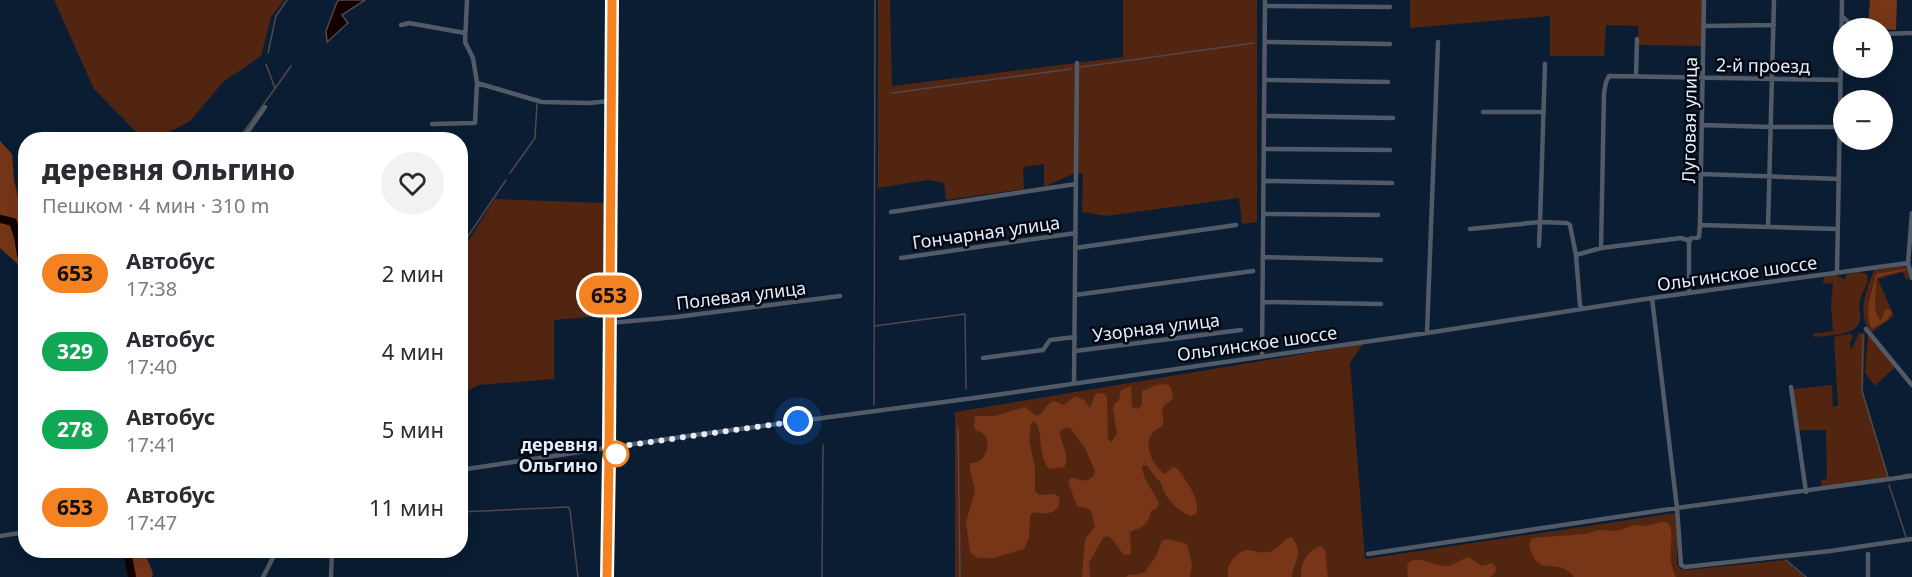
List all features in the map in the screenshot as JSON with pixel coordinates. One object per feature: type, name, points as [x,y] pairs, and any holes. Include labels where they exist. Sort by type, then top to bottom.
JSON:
[{"type":"street","points":[[432,124],[475,123],[477,83],[472,58],[465,42],[467,0]]},
{"type":"street","points":[[608,577],[612,0]]},
{"type":"street","name":"Луговая улица","points":[[1689,293],[1689,241],[1699,237],[1700,225],[1704,0]]},
{"type":"street","points":[[1768,227],[1774,0]]},
{"type":"street","points":[[1842,0],[1842,16]]},
{"type":"street","points":[[1262,356],[1265,3],[1389,7]]},
{"type":"street","points":[[401,25],[409,24],[465,33]]},
{"type":"street","points":[[1704,26],[1774,25]]},
{"type":"street","points":[[1893,34],[1912,33]]},
{"type":"street","points":[[1636,75],[1637,39]]},
{"type":"street","points":[[1265,42],[1390,44]]},
{"type":"street","points":[[1427,333],[1438,42]]},
{"type":"street","points":[[1074,382],[1077,63]]},
{"type":"street","points":[[1539,246],[1545,64]]},
{"type":"street","name":"2-й проезд","points":[[1601,248],[1604,93],[1606,79],[1609,76],[1841,80]]},
{"type":"street","points":[[1265,80],[1388,82]]},
{"type":"street","points":[[1841,80],[1841,90]]},
{"type":"street","points":[[477,83],[542,102],[589,104],[611,101]]},
{"type":"street","points":[[248,132],[265,107]]},
{"type":"street","points":[[1484,112],[1544,112]]},
{"type":"street","points":[[1264,116],[1393,117]]},
{"type":"street","points":[[1702,125],[1833,127]]},
{"type":"street","points":[[1264,149],[1390,150]]},
{"type":"street","points":[[1836,272],[1840,150]]},
{"type":"street","points":[[1701,174],[1839,179]]},
{"type":"street","points":[[1264,181],[1392,183]]},
{"type":"street","points":[[891,212],[1076,184]]},
{"type":"street","points":[[1912,213],[1908,264],[1912,278]]},
{"type":"street","points":[[1263,214],[1378,215]]},
{"type":"street","points":[[1470,230],[1540,222],[1570,225],[1582,308]]},
{"type":"street","points":[[1075,248],[1236,225]]},
{"type":"street","points":[[1700,225],[1837,229]]},
{"type":"street","name":"Гончарная улица","points":[[901,258],[1076,233]]},
{"type":"street","points":[[1576,255],[1601,248],[1694,238]]},
{"type":"street","points":[[1263,258],[1381,260]]},
{"type":"street","name":"Ольгинское шоссе","points":[[468,469],[1427,333],[1652,298],[1908,264]]},
{"type":"street","points":[[1075,295],[1253,270]]},
{"type":"street","name":"Полевая улица","points":[[609,323],[643,321],[840,296]]},
{"type":"street","points":[[1652,298],[1677,508],[1680,562],[1684,567],[1830,551],[1912,539]]},
{"type":"street","points":[[1263,302],[1381,304]]},
{"type":"street","points":[[1866,329],[1912,385]]},
{"type":"street","name":"Узорная улица","points":[[1075,351],[1240,330]]},
{"type":"street","points":[[983,358],[1043,350],[1050,340],[1075,337]]},
{"type":"street","points":[[1791,387],[1806,492]]},
{"type":"street","points":[[1368,554],[1912,476]]},
{"type":"street","points":[[0,536],[18,533]]},
{"type":"street","points":[[1868,554],[1868,577]]},
{"type":"street","points":[[263,577],[273,558]]},
{"type":"street","points":[[331,577],[332,558]]},
{"type":"shaded area","points":[[54,0],[284,0],[271,17],[261,56],[223,82],[190,121],[169,132],[136,132],[94,89]]},
{"type":"shaded area","points":[[339,0],[365,0],[342,15],[348,23],[327,42],[326,31]]},
{"type":"shaded area","points":[[878,0],[890,0],[892,86],[1123,57],[1123,0],[1257,0],[1257,222],[1242,224],[1239,198],[1106,216],[1082,212],[1083,173],[1073,174],[1044,187],[1044,164],[1023,167],[1024,189],[946,200],[944,183],[928,180],[878,188]]},
{"type":"shaded area","points":[[1410,0],[1704,0],[1702,46],[1639,45],[1638,26],[1606,25],[1604,56],[1550,56],[1550,16],[1410,28]]},
{"type":"shaded area","points":[[1870,0],[1897,0],[1896,30],[1893,30],[1893,18],[1869,18]]},
{"type":"shaded area","points":[[0,141],[12,154],[18,196],[18,264],[0,248]]},
{"type":"shaded area","points":[[495,199],[604,203],[603,316],[554,320],[554,379],[479,385],[468,390],[468,241]]},
{"type":"shaded area","points":[[1904,266],[1908,269],[1910,279],[1906,280],[1903,272],[1878,279],[1894,316],[1872,332],[1864,318],[1863,310],[1874,270]]},
{"type":"shaded area","points":[[1906,269],[1878,277],[1876,280],[1877,316],[1880,320],[1885,310],[1889,309],[1892,312],[1887,320],[1872,329],[1868,309],[1876,274]]},
{"type":"shaded area","points":[[1859,272],[1867,274],[1868,278],[1859,303],[1858,326],[1841,334],[1814,337],[1813,334],[1833,331],[1831,306],[1833,283],[1823,284],[1824,277],[1835,275],[1845,279],[1847,274]]},
{"type":"shaded area","points":[[1859,333],[1865,333],[1863,392],[1889,478],[1822,487],[1821,480],[1827,479],[1826,430],[1798,430],[1793,389],[1832,385],[1833,407],[1838,405],[1834,339],[1836,336],[1851,334],[1853,337],[1850,342],[1851,350]]},
{"type":"shaded area","points":[[1868,334],[1895,367],[1875,386],[1865,373]]},
{"type":"shaded area","points":[[1363,344],[1350,363],[1365,559],[1675,513],[1678,517],[1677,564],[1680,569],[1785,560],[1804,577],[955,577],[955,412]]},
{"type":"shaded area","points":[[1168,384],[1173,399],[1163,407],[1162,425],[1150,437],[1150,455],[1165,474],[1173,467],[1178,469],[1195,498],[1197,510],[1195,515],[1190,516],[1174,505],[1167,497],[1160,481],[1147,465],[1142,466],[1144,476],[1159,504],[1151,511],[1144,525],[1130,532],[1131,554],[1125,555],[1108,536],[1103,538],[1089,563],[1090,577],[1082,577],[1085,539],[1095,527],[1091,511],[1077,506],[1068,482],[1071,478],[1088,480],[1094,476],[1095,471],[1085,448],[1070,428],[1060,431],[1066,454],[1064,467],[1049,469],[1043,456],[1039,430],[1034,421],[1031,424],[1029,440],[1035,468],[1035,491],[1039,495],[1054,494],[1059,497],[1058,507],[1052,512],[1034,512],[1030,515],[1029,538],[1024,549],[994,558],[978,558],[970,552],[966,522],[975,491],[970,463],[981,459],[987,449],[986,438],[974,427],[975,416],[995,416],[1025,407],[1037,416],[1051,402],[1064,405],[1075,396],[1084,400],[1090,408],[1095,394],[1104,393],[1107,398],[1108,438],[1111,442],[1117,434],[1113,408],[1119,400],[1121,390],[1131,386],[1132,407],[1138,409],[1142,405],[1142,391],[1157,385]]},
{"type":"shaded area","points":[[1666,522],[1670,526],[1671,562],[1676,577],[1574,577],[1562,568],[1539,564],[1530,548],[1532,538],[1584,534],[1600,530],[1616,531],[1635,525],[1647,526]]},
{"type":"shaded area","points":[[1291,537],[1298,548],[1292,577],[1228,577],[1229,565],[1238,554],[1247,550],[1272,551]]},
{"type":"shaded area","points":[[1167,539],[1187,544],[1192,565],[1190,577],[1126,577],[1130,574],[1145,572],[1156,556],[1162,541]]},
{"type":"shaded area","points":[[1321,546],[1325,550],[1328,577],[1301,577],[1305,558]]},
{"type":"shaded area","points":[[1468,557],[1482,566],[1492,563],[1496,567],[1495,573],[1490,577],[1408,577],[1407,567],[1409,562],[1414,560],[1446,566]]},
{"type":"shaded area","points":[[131,558],[147,558],[153,573],[152,577],[135,577]]},
{"type":"waterway","points":[[268,53],[276,16],[287,0]]},
{"type":"waterway","points":[[874,405],[875,0]]},
{"type":"waterway","points":[[1081,67],[1254,43]]},
{"type":"waterway","points":[[266,64],[275,88]]},
{"type":"waterway","points":[[244,132],[291,66]]},
{"type":"waterway","points":[[892,93],[1071,69]]},
{"type":"waterway","points":[[510,173],[535,138],[537,104]]},
{"type":"waterway","points":[[468,236],[506,180]]},
{"type":"waterway","points":[[0,219],[13,222],[18,237]]},
{"type":"waterway","points":[[874,326],[965,314],[966,389]]},
{"type":"waterway","points":[[1863,335],[1862,391],[1888,477]]},
{"type":"waterway","points":[[958,427],[960,577]]},
{"type":"waterway","points":[[822,577],[823,445]]},
{"type":"waterway","points":[[1903,475],[1910,474]]},
{"type":"waterway","points":[[1889,485],[1906,537]]},
{"type":"waterway","points":[[468,512],[568,507],[578,577]]},
{"type":"waterway","points":[[128,558],[132,577]]},
{"type":"waterway","points":[[1786,560],[1806,577]]},
{"type":"bus line","name":"653","points":[[607,577],[609,459],[616,458],[615,447],[609,447],[612,0]]},
{"type":"place","name":"деревня Ольгино","points":[[616,454]]},
{"type":"route","points":[[616,454],[615,447],[798,421]]}]
